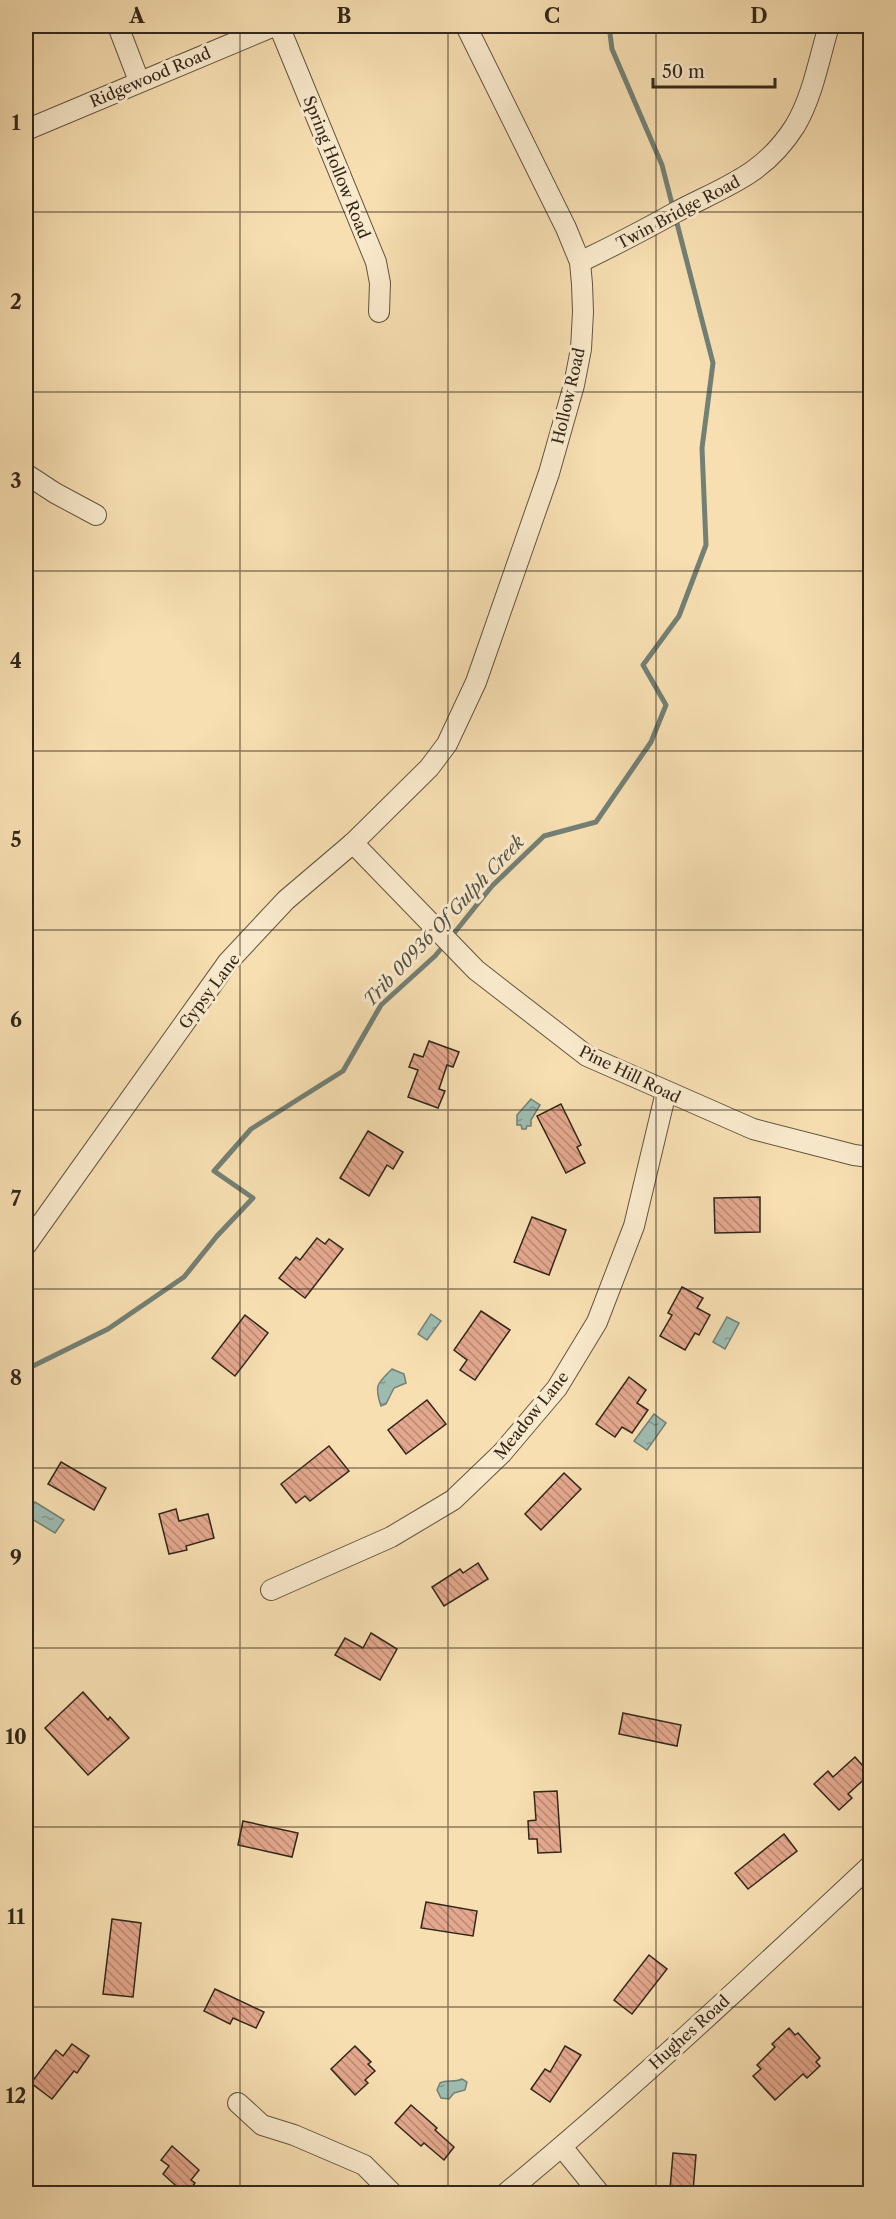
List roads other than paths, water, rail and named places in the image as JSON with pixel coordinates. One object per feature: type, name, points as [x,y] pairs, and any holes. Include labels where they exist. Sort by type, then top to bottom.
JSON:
[{"type":"street","points":[[118,26],[139,81]]},
{"type":"street","name":"Ridgewood Road","points":[[26,130],[274,26]]},
{"type":"street","name":"Spring Hollow Road","points":[[279,26],[376,261],[380,283],[379,312]]},
{"type":"street","name":"Hollow Road","points":[[429,768],[447,744],[476,682],[549,473],[574,385],[583,312],[580,262],[566,228],[466,26]]},
{"type":"street","name":"Twin Bridge Road","points":[[580,262],[724,190],[751,173],[773,154],[796,124],[808,98],[829,26]]},
{"type":"street","points":[[26,474],[96,515]]},
{"type":"street","name":"Gypsy Lane","points":[[26,1245],[228,962],[286,900],[353,843],[429,768]]},
{"type":"street","name":"Pine Hill Road","points":[[353,843],[476,970],[587,1056],[753,1129],[870,1157]]},
{"type":"street","name":"Meadow Lane","points":[[271,1590],[391,1537],[453,1500],[502,1453],[557,1388],[597,1322],[634,1226],[666,1092]]},
{"type":"street","name":"Hughes Road","points":[[505,2193],[562,2147],[870,1866]]},
{"type":"street","points":[[238,2103],[262,2125],[294,2135],[364,2165],[393,2193]]},
{"type":"street","points":[[562,2147],[600,2193]]},
{"type":"water","points":[[531,1099],[540,1105],[531,1120],[531,1126],[522,1129],[521,1125],[517,1125],[517,1115]]},
{"type":"water","points":[[431,1314],[441,1321],[427,1340],[418,1334]]},
{"type":"water","points":[[727,1317],[739,1323],[725,1349],[713,1342]]},
{"type":"water","points":[[392,1369],[404,1374],[406,1383],[394,1388],[386,1404],[381,1406],[378,1385]]},
{"type":"water","points":[[654,1414],[666,1423],[647,1450],[634,1441]]},
{"type":"water","points":[[35,1502],[64,1520],[55,1533],[27,1516]]},
{"type":"water","points":[[462,2079],[467,2082],[465,2090],[454,2093],[449,2099],[441,2098],[437,2090],[440,2083]]},
{"type":"waterway","name":"Trib 00936 Of Gulph Creek","points":[[451,937],[492,886],[544,836],[596,822],[651,742],[666,705],[643,665],[679,616],[706,545],[702,448],[713,363],[662,165],[612,49],[609,26]]},
{"type":"waterway","name":"Trib 00936 Of Gulph Creek","points":[[26,1363],[33,1366],[108,1329],[184,1277],[217,1236],[253,1198],[214,1171],[251,1129],[343,1071],[381,1005],[445,944]]}]
